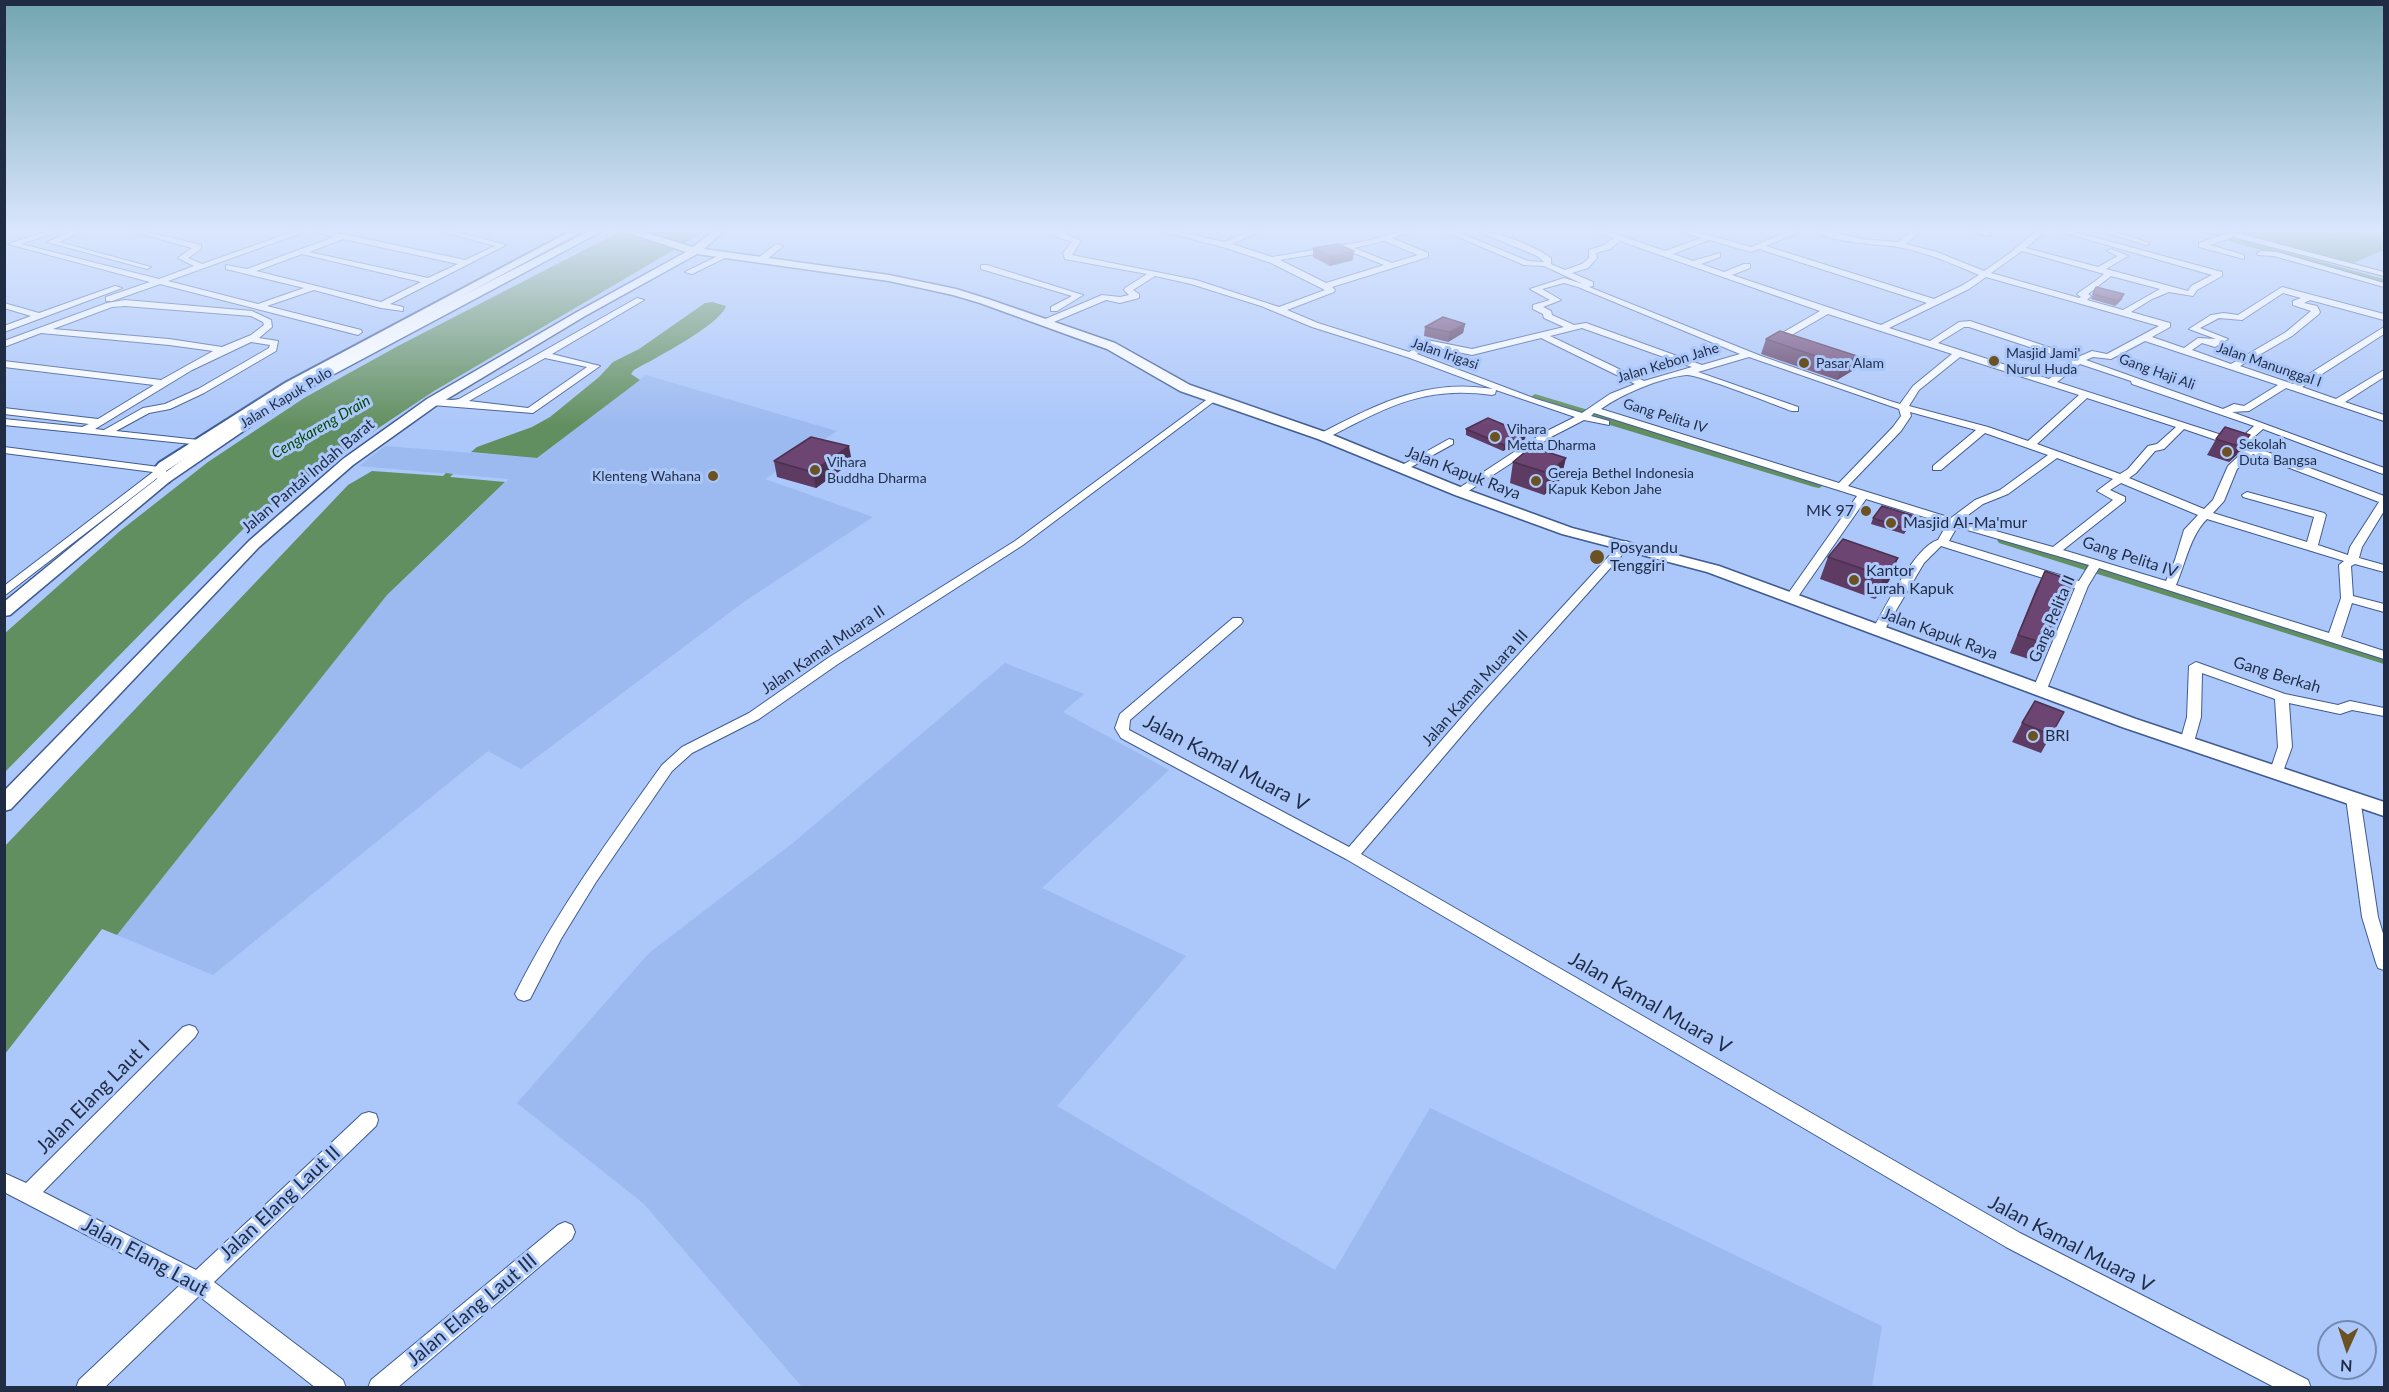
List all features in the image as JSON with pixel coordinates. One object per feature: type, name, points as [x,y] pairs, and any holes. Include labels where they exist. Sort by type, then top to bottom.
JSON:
[{"type":"main road","name":"Jalan Kapuk Pulo","points":[[4,611],[161,474],[212,445],[319,377],[473,296]]},
{"type":"main road","name":"Jalan Pantai Indah Barat","points":[[4,804],[203,596],[280,520],[356,456],[432,402],[613,296]]},
{"type":"main road","name":"Jalan Kapuk Raya","points":[[968,296],[1111,346],[1185,388],[1323,436],[1400,469],[1567,531],[1626,544],[1713,569],[2129,723],[2385,809]]},
{"type":"street","points":[[4,329],[97,296]]},
{"type":"street","points":[[4,339],[118,296]]},
{"type":"street","points":[[215,296],[358,332]]},
{"type":"street","points":[[257,307],[289,296]]},
{"type":"street","points":[[346,296],[400,309]]},
{"type":"street","points":[[381,304],[398,296]]},
{"type":"street","name":"Jalan Kapuk Pulo","points":[[161,474],[197,442],[289,385],[457,296]]},
{"type":"street","points":[[1041,320],[1079,296]]},
{"type":"street","points":[[1041,320],[1105,297],[1121,300],[1136,296]]},
{"type":"street","name":"Jalan Irigasi","points":[[1236,296],[1533,401],[1589,413],[1706,453]]},
{"type":"street","points":[[1280,310],[1318,296]]},
{"type":"street","points":[[1549,296],[1557,300],[1536,307],[1548,313],[1547,316],[1572,327]]},
{"type":"street","points":[[1606,296],[1750,354],[1903,407],[1984,429],[2056,454],[2206,515],[2385,569]]},
{"type":"street","points":[[1785,296],[2181,427],[2230,441],[2385,502],[2356,547],[2353,560],[2345,565],[2347,598],[2334,639]]},
{"type":"street","points":[[1912,296],[1933,303]]},
{"type":"street","points":[[1883,327],[1948,296]]},
{"type":"street","points":[[2050,383],[2079,360],[2093,354],[2108,357],[2167,325],[2059,296]]},
{"type":"street","points":[[2079,302],[2087,296]]},
{"type":"street","points":[[2124,313],[2151,296]]},
{"type":"street","points":[[2185,351],[2201,340],[2214,344],[2224,339],[2193,329],[2221,313],[2239,318],[2273,296]]},
{"type":"street","points":[[2305,296],[2385,317]]},
{"type":"street","points":[[2232,367],[2289,334],[2316,312],[2314,308],[2296,303],[2309,297]]},
{"type":"street","points":[[457,403],[640,300]]},
{"type":"street","points":[[4,344],[110,304],[125,303],[252,314],[267,320],[269,325],[266,329],[250,339],[223,350],[161,383],[125,409],[85,430]]},
{"type":"street","points":[[4,305],[38,316]]},
{"type":"street","name":"Jalan Kebon Jahe","points":[[1460,492],[1547,435],[1589,413],[1613,396],[1643,384],[1750,354],[1828,310]]},
{"type":"street","name":"Gang Haji Ali","points":[[1932,343],[1962,324],[1968,324],[2079,360],[2385,471]]},
{"type":"street","points":[[1410,356],[1427,343],[1472,352],[1572,327],[1588,326],[1700,367]]},
{"type":"street","points":[[2223,412],[2232,407],[2246,409],[2385,330]]},
{"type":"street","points":[[37,331],[138,339],[223,350]]},
{"type":"street","points":[[1542,335],[1643,384]]},
{"type":"street","name":"Jalan Manunggal I","points":[[2146,338],[2385,418]]},
{"type":"street","points":[[107,432],[146,410],[167,407],[201,391],[273,349],[275,343],[250,339]]},
{"type":"street","points":[[1903,407],[1916,387],[1959,353]]},
{"type":"street","points":[[432,402],[530,411],[595,366],[542,354]]},
{"type":"street","points":[[4,364],[161,383]]},
{"type":"street","points":[[1688,371],[1795,409]]},
{"type":"street","points":[[2338,402],[2385,373]]},
{"type":"street","points":[[1323,436],[1398,400],[1431,389],[1458,388],[1492,392]]},
{"type":"street","points":[[2029,445],[2086,394]]},
{"type":"street","name":"Jalan Kamal Muara II","points":[[524,994],[551,939],[611,847],[667,768],[677,759],[712,736],[754,716],[833,661],[1019,543],[1213,398]]},
{"type":"street","points":[[1841,487],[1897,429],[1906,416],[1903,407]]},
{"type":"street","points":[[4,411],[100,422]]},
{"type":"street","name":"Gang Pelita IV","points":[[1589,413],[1841,487],[1861,497],[2055,551],[2094,566],[2169,587],[2385,655]]},
{"type":"street","points":[[4,422],[212,445]]},
{"type":"street","points":[[2230,441],[2244,441],[2261,425]]},
{"type":"street","points":[[2055,551],[2121,500],[2102,491],[2116,480],[2121,479],[2152,448],[2160,447],[2181,427]]},
{"type":"street","points":[[1937,468],[1984,429]]},
{"type":"street","points":[[1400,469],[1449,442]]},
{"type":"street","points":[[2169,587],[2181,561],[2190,530],[2222,495],[2232,468],[2252,449]]},
{"type":"street","points":[[4,450],[161,474]]},
{"type":"street","points":[[1942,543],[1952,523],[1979,502],[2004,492],[2056,454]]},
{"type":"street","points":[[4,592],[161,474]]},
{"type":"street","points":[[2247,495],[2320,515],[2311,548]]},
{"type":"street","points":[[1791,598],[1861,497]]},
{"type":"street","points":[[1878,631],[1919,561],[1938,543],[1964,548],[2009,566],[2082,586]]},
{"type":"street","name":"Jalan Kamal Muara III","points":[[1351,855],[1480,705],[1626,544]]},
{"type":"street","name":"Gang Pelita II","points":[[2040,689],[2082,586],[2094,566]]},
{"type":"street","points":[[2347,598],[2385,608]]},
{"type":"street","name":"Jalan Kamal Muara V","points":[[1237,621],[1125,717],[1121,723],[1121,729],[1126,735],[1351,855],[2013,1240],[2300,1388]]},
{"type":"street","name":"Gang Berkah","points":[[2187,742],[2194,717],[2196,666],[2282,697],[2340,710],[2350,705],[2385,712]]},
{"type":"street","points":[[2276,774],[2284,747],[2282,697]]},
{"type":"street","points":[[2353,798],[2370,917],[2385,963]]},
{"type":"street","name":"Jalan Elang Laut I","points":[[29,1193],[189,1032]]},
{"type":"street","name":"Jalan Elang Laut II","points":[[87,1388],[196,1281],[369,1120]]},
{"type":"street","name":"Jalan Elang Laut","points":[[4,1182],[196,1281],[335,1388]]},
{"type":"street","name":"Jalan Elang Laut III","points":[[379,1388],[565,1232]]},
{"type":"shaded area","points":[[646,375],[837,431],[765,479],[873,517],[745,601],[521,769],[488,751],[213,975],[117,935],[387,595],[509,479],[359,466],[385,446],[537,458]]},
{"type":"shaded area","points":[[1005,663],[1084,694],[1063,712],[1169,770],[1042,888],[1186,956],[1057,1106],[1335,1270],[1430,1108],[1882,1326],[1872,1387],[802,1387],[644,1204],[517,1103],[649,953],[794,842]]},
{"type":"water","name":"Cengkareng Drain","points":[[495,296],[596,296],[434,391],[350,447],[255,517],[5,772],[4,634],[120,531],[208,462],[304,398]]},
{"type":"water","points":[[712,302],[726,306],[721,314],[700,332],[634,370],[631,374],[640,380],[537,458],[471,452],[477,447],[532,427],[550,417],[599,377],[613,362],[639,349],[705,303]]},
{"type":"water","points":[[372,471],[443,476],[446,473],[453,474],[450,477],[505,482],[387,595],[117,935],[102,929],[5,1054],[5,846],[348,485]]},
{"type":"building","points":[[2100,296],[2122,296],[2118,301]]},
{"type":"building","points":[[1443,317],[1465,324],[1450,332],[1425,327]]},
{"type":"building","points":[[1780,331],[1857,356],[1842,365],[1766,339]]},
{"type":"building","name":"Vihara Metta Dharma","points":[[1488,418],[1526,434],[1504,445],[1466,429]]},
{"type":"building","points":[[2225,427],[2250,435],[2238,446],[2216,439]]},
{"type":"building","points":[[811,437],[849,446],[812,472],[774,461]]},
{"type":"building","points":[[1531,447],[1566,458],[1548,473],[1513,462]]},
{"type":"building","points":[[1882,506],[1914,516],[1906,529],[1873,518]]},
{"type":"building","points":[[1843,539],[1898,558],[1884,576],[1828,557]]},
{"type":"building","points":[[2045,571],[2073,581],[2047,644],[2018,635]]},
{"type":"building","points":[[2035,701],[2064,712],[2051,735],[2022,723]]},
{"type":"waterway","points":[[1535,398],[1819,484]]},
{"type":"waterway","points":[[2004,540],[2384,659]]},
{"type":"place","name":"Masjid Jami' Nurul Huda","points":[[1994,361]]},
{"type":"place","name":"Pasar Alam","points":[[1804,363]]},
{"type":"place","name":"Vihara Metta Dharma","points":[[1495,437]]},
{"type":"place","name":"Sekolah Duta Bangsa","points":[[2227,452]]},
{"type":"place","name":"Vihara Buddha Dharma","points":[[815,470]]},
{"type":"place","name":"Klenteng Wahana","points":[[713,476]]},
{"type":"place","name":"Gereja Bethel Indonesia Kapuk Kebon Jahe","points":[[1536,481]]},
{"type":"place","name":"MK 97","points":[[1866,511]]},
{"type":"place","name":"Masjid Al-Ma'mur","points":[[1891,523]]},
{"type":"place","name":"Posyandu Tenggiri","points":[[1597,557]]},
{"type":"place","name":"Kantor Lurah Kapuk","points":[[1854,580]]},
{"type":"place","name":"BRI","points":[[2033,736]]}]
